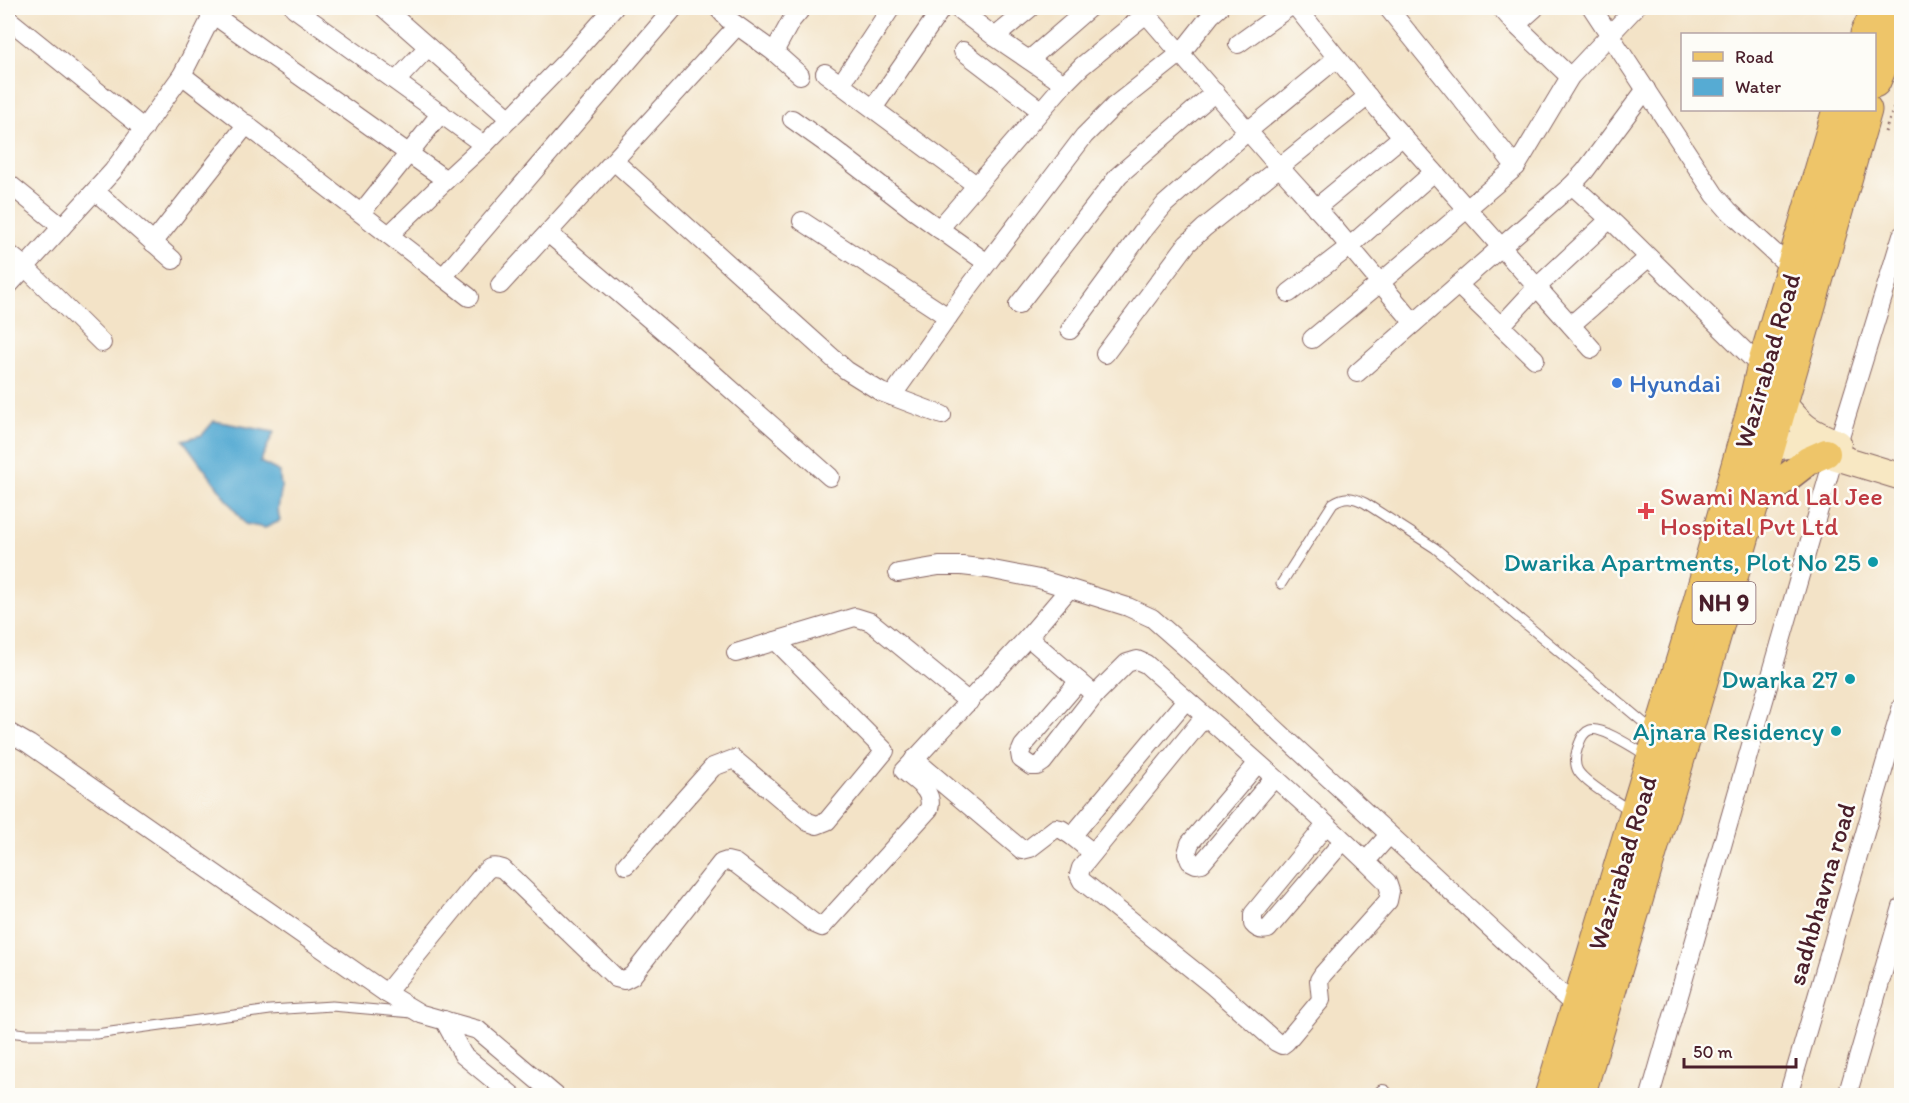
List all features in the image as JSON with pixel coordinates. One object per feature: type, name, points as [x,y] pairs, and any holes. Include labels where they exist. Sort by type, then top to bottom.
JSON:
[{"type":"highway","points":[[1876,46],[1879,8]]},
{"type":"highway","points":[[1876,56],[1902,16]]},
{"type":"highway","name":"Wazirabad Road","points":[[1578,1095],[1763,369],[1839,111]]},
{"type":"highway","name":"Wazirabad Road","points":[[1551,1095],[1636,815],[1663,758],[1751,506],[1865,111]]},
{"type":"main road","points":[[1751,506],[1808,461],[1833,450]]},
{"type":"street","points":[[294,8],[484,145]]},
{"type":"street","points":[[384,8],[510,119]]},
{"type":"street","points":[[389,235],[510,119],[614,8]]},
{"type":"street","points":[[443,277],[674,8]]},
{"type":"street","points":[[721,8],[737,26],[774,52],[800,75]]},
{"type":"street","points":[[774,52],[791,21],[802,8]]},
{"type":"street","points":[[841,84],[891,8]]},
{"type":"street","points":[[874,107],[942,8]]},
{"type":"street","points":[[957,8],[978,13],[995,37],[1064,84]]},
{"type":"street","points":[[995,37],[1030,8]]},
{"type":"street","points":[[1029,60],[1089,8]]},
{"type":"street","points":[[892,396],[987,263],[1096,123],[1113,106],[1181,53],[1210,15],[1219,8]]},
{"type":"street","points":[[1238,44],[1288,8]]},
{"type":"street","points":[[1297,8],[1402,136],[1592,349]]},
{"type":"street","points":[[1388,8],[1516,167]]},
{"type":"street","points":[[1501,8],[1516,26],[1570,77]]},
{"type":"street","points":[[1516,26],[1535,8]]},
{"type":"street","points":[[1592,8],[1715,195],[1728,210],[1793,270]]},
{"type":"street","points":[[1312,339],[1516,167],[1570,77],[1635,8]]},
{"type":"street","points":[[8,286],[113,171],[144,129],[182,75],[208,11],[446,180]]},
{"type":"street","points":[[939,229],[1064,84],[1144,11],[1414,323]]},
{"type":"street","points":[[8,19],[144,129]]},
{"type":"street","points":[[500,285],[737,26]]},
{"type":"street","points":[[396,81],[428,47]]},
{"type":"street","points":[[963,51],[1040,110]]},
{"type":"street","points":[[1070,330],[1165,204],[1248,131],[1337,58]]},
{"type":"street","points":[[825,73],[874,107],[976,185]]},
{"type":"street","points":[[182,75],[469,297]]},
{"type":"street","points":[[1357,373],[1503,248],[1572,185],[1646,89]]},
{"type":"street","points":[[1018,305],[1119,175],[1215,92]]},
{"type":"street","points":[[1105,354],[1187,244],[1368,96]]},
{"type":"street","points":[[361,213],[441,113]]},
{"type":"street","points":[[792,119],[987,263]]},
{"type":"street","points":[[153,243],[247,124]]},
{"type":"street","points":[[1316,208],[1402,136]]},
{"type":"street","points":[[614,161],[846,370],[871,387],[942,415]]},
{"type":"street","points":[[1289,293],[1349,247],[1434,172]]},
{"type":"street","points":[[8,183],[62,227]]},
{"type":"street","points":[[1572,185],[1610,219],[1763,369]]},
{"type":"street","points":[[94,191],[173,260]]},
{"type":"street","points":[[1501,326],[1538,287],[1610,219]]},
{"type":"street","points":[[802,220],[948,317]]},
{"type":"street","points":[[548,234],[699,361],[830,477]]},
{"type":"street","points":[[1650,1095],[1833,450],[1902,234]]},
{"type":"street","points":[[8,253],[102,343]]},
{"type":"street","points":[[1571,325],[1648,258]]},
{"type":"street","points":[[1458,285],[1535,359]]},
{"type":"street","points":[[1782,402],[1800,425],[1816,434],[1833,450],[1902,477]]},
{"type":"street","points":[[1768,448],[1794,444],[1902,462]]},
{"type":"street","points":[[898,573],[939,566],[962,566],[1039,579],[1128,607],[1152,618],[1226,683],[1578,1009]]},
{"type":"street","points":[[909,765],[969,702],[1069,589]]},
{"type":"street","points":[[736,653],[855,617],[871,622],[969,702]]},
{"type":"street","points":[[1028,637],[1095,695]]},
{"type":"street","points":[[776,641],[885,751],[909,765],[1022,850],[1030,848],[1056,828],[1072,836],[1093,853]]},
{"type":"street","points":[[1079,681],[1023,746],[1020,753],[1022,759],[1031,766],[1037,766],[1043,762],[1095,695],[1127,663],[1137,660],[1146,664],[1205,716],[1387,882],[1390,891],[1388,901],[1323,974],[1319,984],[1322,990],[1321,1000],[1282,1045],[1213,986],[1082,881],[1079,875],[1081,868],[1205,716]]},
{"type":"street","points":[[1072,836],[1186,700]]},
{"type":"street","name":"sadhbhavna road","points":[[1788,1095],[1902,706]]},
{"type":"street","points":[[8,732],[29,744],[386,993],[420,1014],[478,1030],[556,1095]]},
{"type":"street","points":[[626,865],[713,767],[734,759],[808,822],[817,825],[827,820],[885,751]]},
{"type":"street","points":[[1257,764],[1190,843],[1187,853],[1190,861],[1196,864],[1202,863],[1274,778]]},
{"type":"street","points":[[386,993],[488,868],[494,866],[503,869],[616,978],[624,980],[632,976],[721,862],[735,863],[822,927],[929,809],[932,800],[929,793],[909,765]]},
{"type":"street","points":[[1326,825],[1253,914],[1253,924],[1257,928],[1268,929],[1343,841]]},
{"type":"street","points":[[1366,861],[1389,835]]},
{"type":"street","points":[[1847,1095],[1902,907]]},
{"type":"street","points":[[444,1020],[463,1055],[513,1095]]},
{"type":"lane","points":[[1281,584],[1333,503],[1341,498],[1353,497],[1436,548],[1663,758]]},
{"type":"lane","points":[[1636,815],[1586,780],[1579,772],[1576,757],[1579,743],[1588,730],[1600,730],[1663,758]]},
{"type":"lane","points":[[8,1032],[96,1034],[270,1010],[332,1006],[420,1014]]},
{"type":"water","points":[[214,421],[274,432],[260,462],[280,472],[281,489],[278,509],[280,521],[265,528],[245,524],[183,440],[202,435]]},
{"type":"place","name":"Hyundai","points":[[1617,383]]},
{"type":"place","name":"Swami Nand Lal Jee Hospital Pvt Ltd","points":[[1646,511]]},
{"type":"place","name":"Dwarika Apartments, Plot No 25","points":[[1873,562]]},
{"type":"place","name":"Dwarka 27","points":[[1850,679]]},
{"type":"place","name":"Ajnara Residency","points":[[1836,731]]}]
